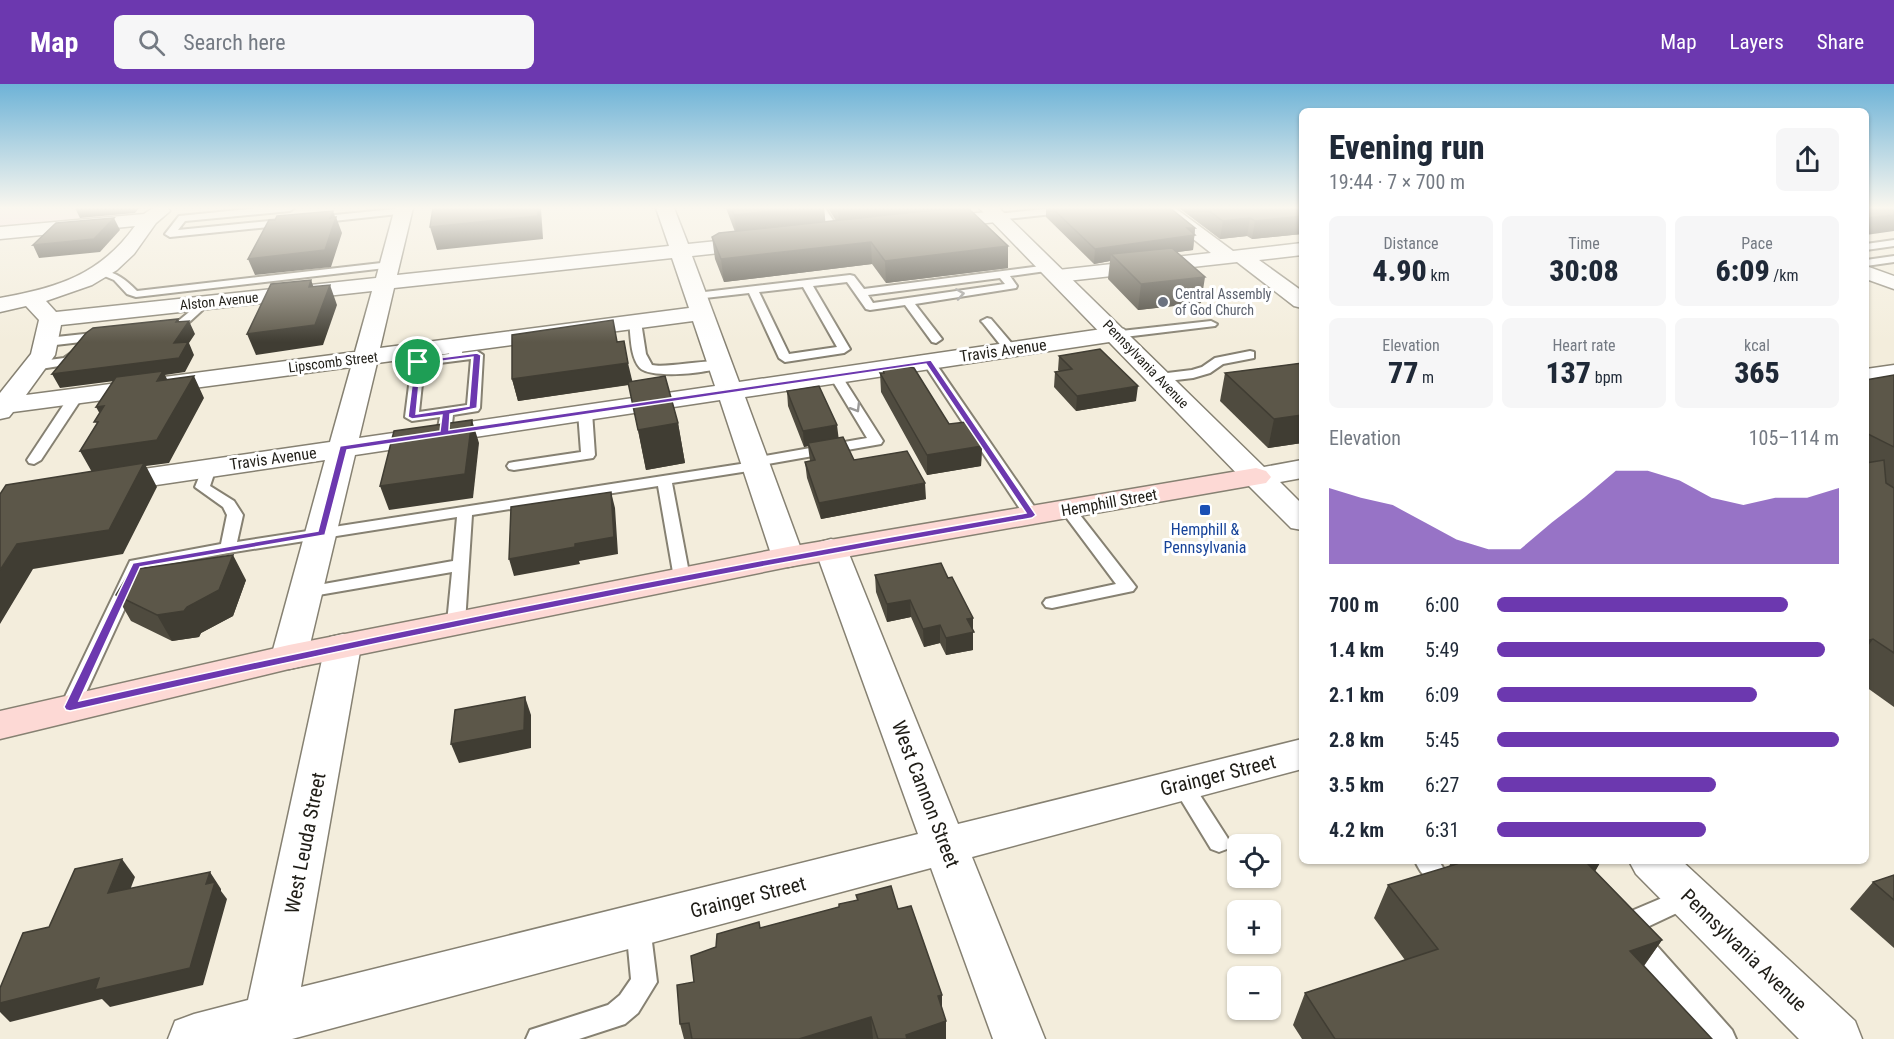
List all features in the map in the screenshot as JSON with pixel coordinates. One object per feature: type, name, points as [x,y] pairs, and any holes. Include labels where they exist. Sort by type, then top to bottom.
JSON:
[{"type":"main road","name":"Hemphill Street","points":[[0,725],[289,657],[681,578],[831,549],[1256,477]]},
{"type":"street","points":[[0,305],[31,299],[67,288],[112,265],[124,253]]},
{"type":"street","points":[[289,657],[393,253]]},
{"type":"street","name":"Alston Avenue","points":[[49,331],[216,296],[388,274],[660,253]]},
{"type":"street","points":[[681,253],[788,557]]},
{"type":"street","name":"Pennsylvania Avenue","points":[[1033,253],[1299,518]]},
{"type":"street","points":[[1230,253],[1299,299]]},
{"type":"street","points":[[1053,272],[1268,253]]},
{"type":"street","points":[[0,286],[31,299],[49,331],[43,355],[2,407]]},
{"type":"street","name":"Lipscomb Street","points":[[2,407],[366,357],[456,351],[635,322],[699,305]]},
{"type":"street","name":"Travis Avenue","points":[[81,487],[343,448],[445,423],[585,412],[835,375],[932,350],[1010,349],[1116,334]]},
{"type":"street","points":[[1869,377],[1894,373]]},
{"type":"street","name":"Hemphill Street","points":[[1256,477],[1299,470]]},
{"type":"street","name":"West Cannon Street","points":[[831,549],[1019,1039]]},
{"type":"street","name":"West Leuda Street","points":[[268,1029],[343,646]]},
{"type":"street","name":"Grainger Street","points":[[194,1039],[268,1029],[638,925],[1299,755]]},
{"type":"street","name":"Pennsylvania Avenue","points":[[1655,864],[1836,1039]]},
{"type":"lane","points":[[1880,277],[1894,259]]},
{"type":"lane","points":[[100,272],[118,276],[131,292],[136,294],[216,296]]},
{"type":"lane","points":[[861,293],[1003,274],[1053,272]]},
{"type":"lane","points":[[699,305],[753,290],[850,278],[870,307],[1012,286],[1003,274]]},
{"type":"lane","points":[[753,290],[785,358],[844,350],[806,283]]},
{"type":"lane","points":[[153,330],[181,324],[216,296]]},
{"type":"lane","points":[[908,302],[932,350],[1032,515]]},
{"type":"lane","points":[[987,321],[1010,349]]},
{"type":"lane","points":[[635,322],[643,365],[649,371],[720,364]]},
{"type":"lane","points":[[1116,334],[1148,328],[1211,324]]},
{"type":"lane","points":[[49,331],[89,338],[121,334]]},
{"type":"lane","points":[[34,366],[68,361],[89,338]]},
{"type":"lane","points":[[456,351],[477,355],[473,408],[445,423],[412,417],[418,362],[456,351]]},
{"type":"lane","points":[[1159,378],[1193,374],[1206,370],[1219,361],[1250,355]]},
{"type":"lane","points":[[70,707],[136,565],[228,548],[664,480],[876,441],[835,375]]},
{"type":"lane","points":[[34,460],[77,395]]},
{"type":"lane","points":[[514,466],[588,455],[585,412]]},
{"type":"lane","points":[[209,468],[202,486],[230,504],[236,515],[228,548]]},
{"type":"lane","points":[[664,480],[681,578]]},
{"type":"lane","points":[[1052,603],[1127,587],[1068,509]]},
{"type":"lane","points":[[456,623],[465,511]]},
{"type":"lane","points":[[307,592],[461,565]]},
{"type":"lane","points":[[1182,784],[1219,843]]},
{"type":"lane","points":[[1689,897],[1637,919],[1633,928],[1639,944],[1723,1039]]},
{"type":"lane","points":[[539,1039],[616,1015],[629,1004],[644,982],[638,925]]},
{"type":"building","points":[[251,253],[303,253],[248,259]]},
{"type":"building","points":[[718,253],[778,253],[721,259]]},
{"type":"building","points":[[879,253],[954,253],[885,261]]},
{"type":"building","points":[[1177,253],[1205,277],[1141,284],[1111,254]]},
{"type":"building","points":[[311,280],[309,287],[330,285],[315,325],[247,334],[271,284]]},
{"type":"building","points":[[178,319],[176,322],[189,321],[174,343],[188,342],[179,358],[52,374],[86,333],[93,328]]},
{"type":"building","points":[[613,320],[617,342],[624,341],[628,363],[512,379],[512,335]]},
{"type":"building","points":[[1100,349],[1138,386],[1077,396],[1055,372],[1072,369],[1059,356]]},
{"type":"building","points":[[1299,363],[1299,415],[1274,419],[1225,373]]},
{"type":"building","points":[[914,368],[949,424],[966,422],[982,446],[927,455],[880,373],[884,373],[883,370]]},
{"type":"building","points":[[163,371],[157,381],[194,376],[157,440],[80,451],[98,422],[94,422],[104,406],[96,407],[116,377]]},
{"type":"building","points":[[1894,375],[1894,447],[1869,434],[1869,379]]},
{"type":"building","points":[[665,376],[678,423],[638,430],[628,382]]},
{"type":"building","points":[[819,386],[837,425],[803,431],[787,391]]},
{"type":"building","points":[[472,420],[465,474],[380,486],[394,431]]},
{"type":"building","points":[[843,437],[854,460],[907,451],[925,483],[819,503],[805,462],[815,460],[808,443]]},
{"type":"building","points":[[1884,460],[1886,483],[1894,488],[1894,653],[1873,639],[1869,640],[1869,462]]},
{"type":"building","points":[[144,463],[109,530],[17,544],[0,570],[0,494],[6,485]]},
{"type":"building","points":[[611,492],[614,537],[509,559],[511,507]]},
{"type":"building","points":[[233,555],[219,590],[187,607],[184,611],[157,615],[116,595],[131,570]]},
{"type":"building","points":[[941,563],[948,578],[952,577],[973,618],[967,619],[974,632],[946,638],[940,625],[923,629],[910,600],[887,604],[875,575]]},
{"type":"building","points":[[525,697],[524,730],[451,744],[455,710]]},
{"type":"building","points":[[122,859],[108,893],[210,872],[206,884],[215,882],[190,968],[95,990],[99,978],[0,1003],[0,988],[23,933],[49,927],[75,869]]},
{"type":"building","points":[[1457,864],[1588,864],[1662,940],[1630,951],[1712,1039],[1335,1039],[1305,993],[1438,949],[1388,885]]},
{"type":"building","points":[[1894,875],[1894,900],[1873,882]]},
{"type":"building","points":[[891,886],[898,909],[911,906],[942,995],[938,996],[946,1021],[906,1035],[907,1039],[878,1039],[871,1017],[799,1039],[692,1039],[689,1023],[680,1024],[677,985],[694,982],[691,956],[716,947],[717,934],[759,922],[760,928],[839,907],[839,904],[858,900],[856,895]]},
{"type":"place","name":"Central Assembly of God Church","points":[[1163,302]]},
{"type":"place","name":"Hemphill & Pennsylvania","points":[[1205,510]]},
{"type":"route","points":[[418,362],[412,417],[447,412],[444,433],[343,448],[322,533],[136,565],[70,707],[400,634],[788,557],[1032,515],[928,361],[444,433],[445,423],[447,412],[473,408],[477,355],[418,362]]}]
